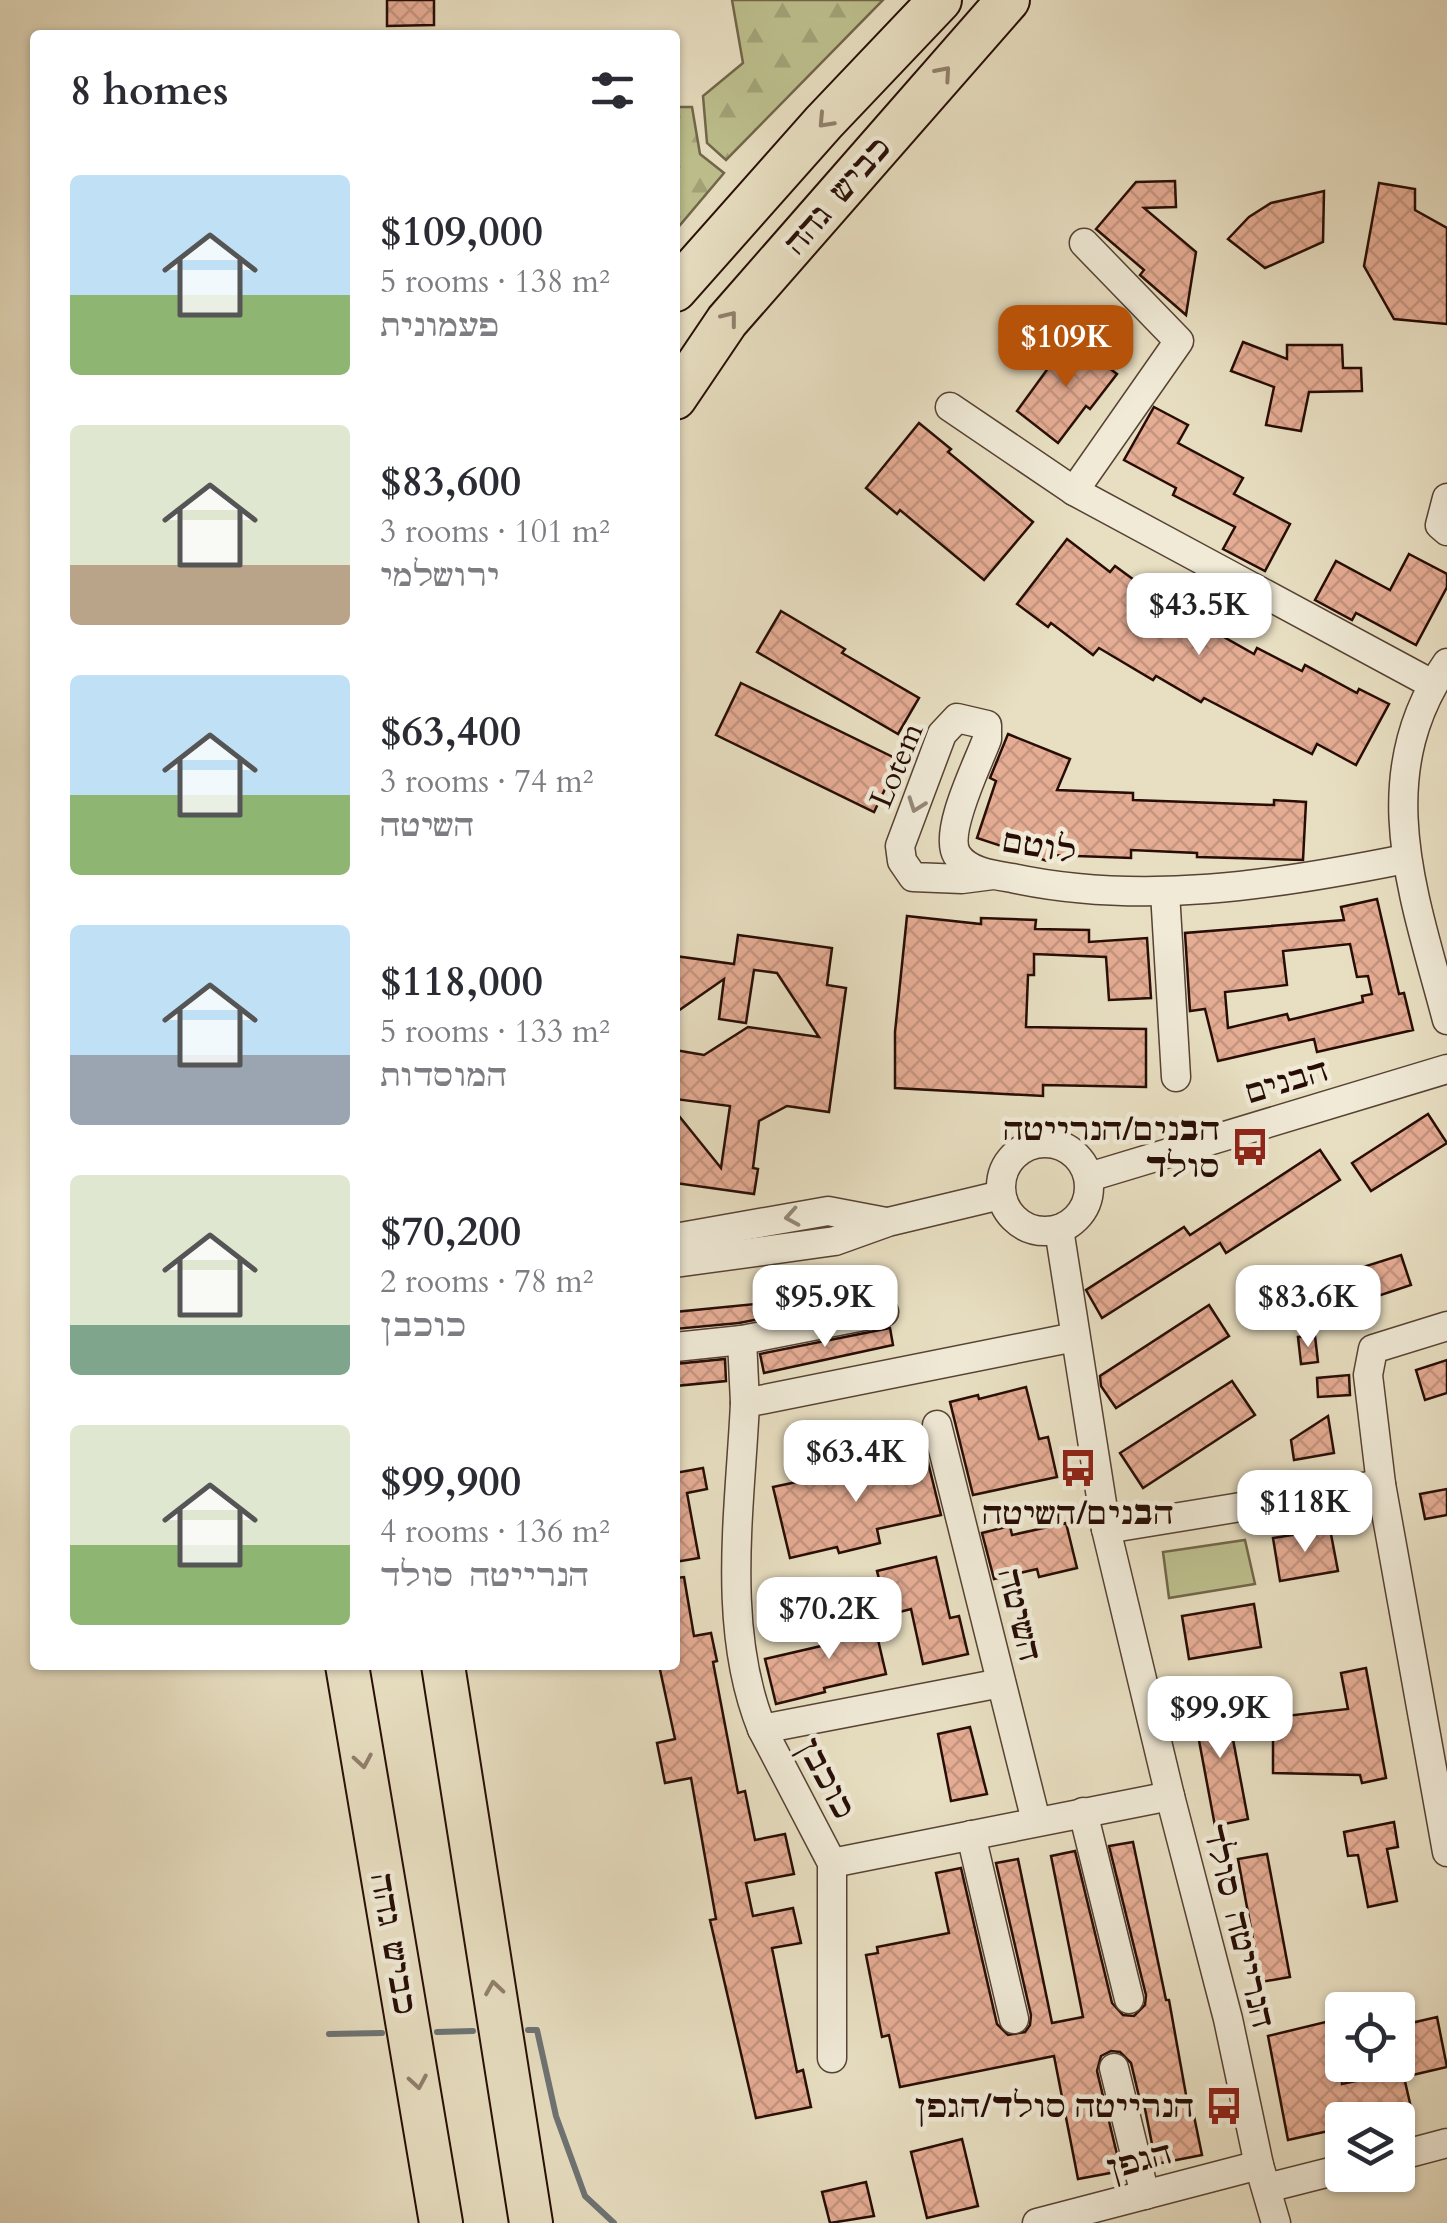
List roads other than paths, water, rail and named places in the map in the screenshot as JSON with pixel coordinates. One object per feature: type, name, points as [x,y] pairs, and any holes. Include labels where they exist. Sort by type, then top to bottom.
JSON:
[{"type":"highway","name":"כביש גהה","points":[[680,284],[824,122],[940,0]]},
{"type":"highway","name":"כביש גהה","points":[[680,390],[726,321],[1008,0]]},
{"type":"highway","name":"כביש גהה","points":[[348,1670],[441,2223]]},
{"type":"highway","points":[[444,1670],[531,2223]]},
{"type":"street","points":[[1074,490],[1180,341],[1084,243]]},
{"type":"street","points":[[950,406],[1074,490],[1440,674],[1412,730],[1402,794],[1405,859],[1447,1020]]},
{"type":"street","points":[[1447,498],[1440,525],[1447,531]]},
{"type":"street","name":"לוטם","points":[[957,718],[986,725],[987,740],[952,831],[957,854],[978,871],[1098,890],[1165,892],[1294,882],[1405,859]]},
{"type":"street","name":"Lotem","points":[[957,718],[942,734],[900,846],[902,861],[913,876],[962,879],[993,874]]},
{"type":"street","points":[[1165,892],[1176,1078]]},
{"type":"street","name":"הבנים","points":[[1088,1176],[1447,1069]]},
{"type":"street","points":[[1043,1142],[1072,1151],[1088,1176],[1090,1190],[1080,1214],[1059,1229],[1044,1232],[1029,1228],[1006,1209],[1001,1195],[1001,1180],[1015,1154],[1043,1142]]},
{"type":"street","points":[[680,1262],[835,1241],[888,1222],[1001,1195]]},
{"type":"street","points":[[680,1237],[828,1211],[888,1222]]},
{"type":"street","points":[[1059,1229],[1106,1529],[1381,1484]]},
{"type":"street","points":[[680,1346],[742,1340],[884,1312]]},
{"type":"street","points":[[1447,1326],[1374,1349],[1368,1374],[1381,1484],[1447,1852]]},
{"type":"street","points":[[745,1403],[1075,1336]]},
{"type":"street","points":[[742,1340],[745,1403],[736,1612],[749,1697],[762,1729]]},
{"type":"street","name":"השיטה","points":[[937,1426],[1036,1821]]},
{"type":"street","name":"הנרייטה סולד","points":[[1106,1529],[1276,2223]]},
{"type":"street","name":"כוכבן","points":[[832,2058],[832,1862],[762,1729],[1001,1682]]},
{"type":"street","name":"כוכבן","points":[[832,1862],[1170,1796]]},
{"type":"street","points":[[1083,1812],[1129,1999]]},
{"type":"street","points":[[971,1834],[1014,2019]]},
{"type":"street","points":[[1114,2068],[1145,2195]]},
{"type":"street","points":[[1415,2151],[1447,2143]]},
{"type":"street","name":"הגפן","points":[[1036,2223],[1145,2195],[1325,2172]]},
{"type":"waterway","points":[[528,2030],[537,2030],[556,2116],[585,2196],[614,2223]]},
{"type":"waterway","points":[[437,2032],[473,2031]]},
{"type":"waterway","points":[[329,2034],[382,2033]]},
{"type":"place","name":"הבנים/הנרייטה סולד","points":[[1250,1147]]},
{"type":"place","name":"הבנים/השיטה","points":[[1078,1468]]},
{"type":"place","name":"הנרייטה סולד/הגפן","points":[[1224,2106]]}]
